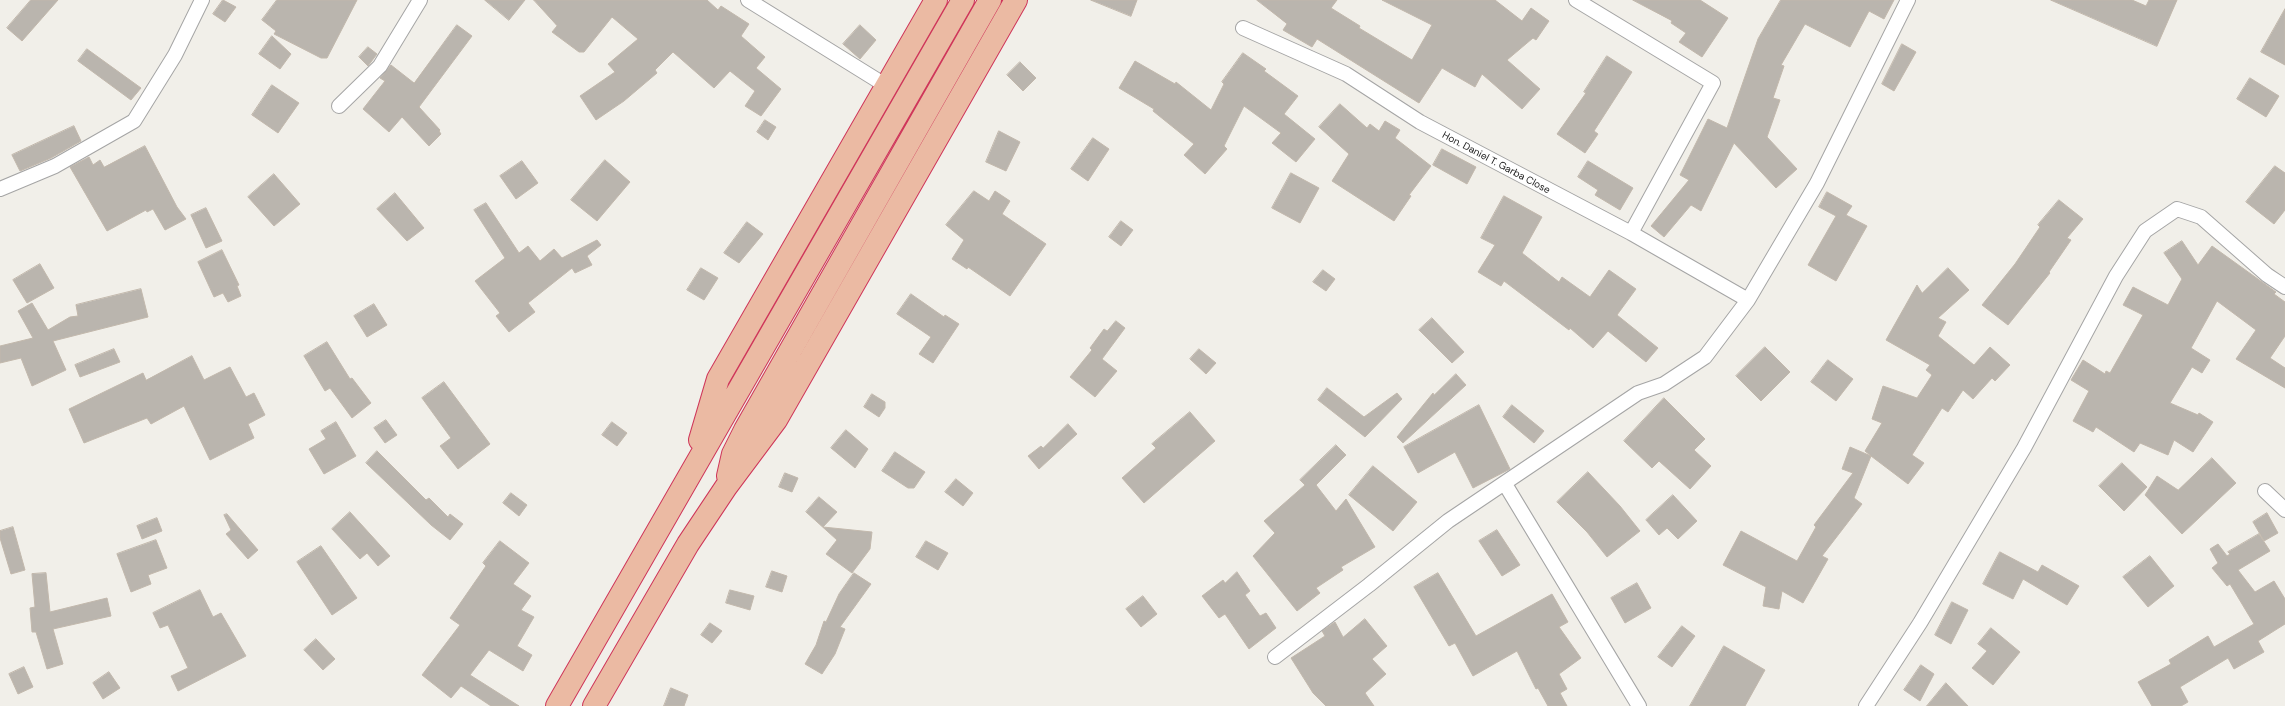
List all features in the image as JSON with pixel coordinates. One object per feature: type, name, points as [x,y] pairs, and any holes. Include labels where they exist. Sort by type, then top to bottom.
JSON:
[{"type":"highway","points":[[691,470],[718,379],[885,85],[936,0]]},
{"type":"highway","points":[[557,706],[691,470],[723,418],[963,0]]},
{"type":"highway","points":[[726,487],[733,454],[745,430],[990,0]]},
{"type":"highway","points":[[594,706],[688,544],[726,487],[776,420],[1016,0]]},
{"type":"street","points":[[0,189],[55,166],[134,121],[175,54],[201,0]]},
{"type":"street","points":[[339,106],[380,66],[420,0]]},
{"type":"street","points":[[748,0],[885,85]]},
{"type":"street","points":[[1576,0],[1713,83],[1631,233]]},
{"type":"street","points":[[1275,657],[1448,522],[1638,393],[1664,384],[1705,357],[1748,300],[1817,184],[1908,0]]},
{"type":"street","name":"Hon. Daniel T. Garba Close","points":[[1243,28],[1346,74],[1420,122],[1631,233],[1748,300]]},
{"type":"street","points":[[1866,706],[1920,623],[2024,448],[2116,276],[2144,230],[2176,209],[2201,217],[2267,275],[2285,287]]},
{"type":"street","points":[[1505,484],[1639,706]]},
{"type":"street","points":[[2264,491],[2285,510]]},
{"type":"building","points":[[31,0],[58,0],[22,41],[7,28]]},
{"type":"building","points":[[223,0],[236,7],[225,22],[213,14]]},
{"type":"building","points":[[277,0],[357,0],[327,58],[321,58],[274,34],[276,31],[262,20]]},
{"type":"building","points":[[485,0],[525,0],[509,20]]},
{"type":"building","points":[[534,0],[707,0],[718,10],[721,6],[749,24],[741,36],[765,57],[756,68],[781,89],[761,116],[745,106],[755,91],[730,71],[714,88],[673,52],[655,70],[657,73],[624,101],[596,120],[580,96],[615,72],[608,64],[638,39],[612,17],[584,52],[579,52],[552,32],[557,26]]},
{"type":"building","points":[[1091,0],[1137,0],[1131,16]]},
{"type":"building","points":[[1257,0],[1337,0],[1331,8],[1360,26],[1359,28],[1412,60],[1432,25],[1382,0],[1495,0],[1522,21],[1531,8],[1549,21],[1536,40],[1533,38],[1507,60],[1540,89],[1522,109],[1482,74],[1475,87],[1442,68],[1419,103],[1317,39],[1312,47],[1283,30],[1287,24]]},
{"type":"building","points":[[1633,0],[1700,0],[1728,18],[1702,57],[1679,42],[1686,33],[1671,23],[1672,21]]},
{"type":"building","points":[[1781,0],[1894,0],[1884,19],[1869,11],[1850,47],[1805,24],[1781,65],[1784,66],[1773,98],[1780,100],[1767,137],[1797,169],[1776,188],[1734,143],[1701,211],[1691,205],[1664,237],[1651,226],[1689,180],[1680,175],[1708,119],[1727,128],[1758,39]]},
{"type":"building","points":[[2051,0],[2132,0],[2146,6],[2149,0],[2177,0],[2157,46]]},
{"type":"building","points":[[2285,9],[2285,65],[2261,52]]},
{"type":"building","points":[[457,25],[472,36],[419,107],[440,130],[439,131],[441,134],[429,146],[402,117],[389,132],[363,109],[385,81],[380,78],[391,65],[414,83]]},
{"type":"building","points":[[860,25],[876,40],[860,59],[843,44]]},
{"type":"building","points":[[272,36],[291,54],[280,69],[259,54]]},
{"type":"building","points":[[1902,44],[1916,52],[1894,91],[1882,84]]},
{"type":"building","points":[[368,47],[377,54],[368,66],[359,57]]},
{"type":"building","points":[[87,49],[141,88],[131,100],[78,61]]},
{"type":"building","points":[[1243,53],[1266,69],[1264,71],[1298,96],[1284,114],[1315,139],[1296,162],[1272,143],[1281,133],[1244,106],[1224,146],[1227,149],[1205,174],[1184,155],[1194,144],[1153,111],[1154,109],[1119,88],[1135,61],[1175,84],[1176,82],[1211,110],[1224,84],[1222,82]]},
{"type":"building","points":[[1607,56],[1632,72],[1594,131],[1598,134],[1585,153],[1557,134],[1586,93],[1584,92]]},
{"type":"building","points":[[1020,62],[1036,78],[1023,91],[1007,75]]},
{"type":"building","points":[[2250,78],[2279,96],[2266,117],[2237,99]]},
{"type":"building","points":[[272,85],[299,103],[278,133],[252,115]]},
{"type":"building","points":[[1340,104],[1367,128],[1370,124],[1379,131],[1385,121],[1400,130],[1395,138],[1431,166],[1409,195],[1411,196],[1394,221],[1332,181],[1349,154],[1319,127]]},
{"type":"building","points":[[765,120],[776,127],[768,140],[757,132]]},
{"type":"building","points":[[74,126],[81,141],[51,158],[20,171],[12,155]]},
{"type":"building","points":[[999,131],[1020,142],[1006,171],[986,162]]},
{"type":"building","points":[[1093,138],[1109,149],[1088,181],[1071,169]]},
{"type":"building","points":[[145,146],[177,207],[186,219],[165,230],[153,209],[147,212],[146,210],[107,231],[70,167],[89,157],[93,165],[100,160],[104,167]]},
{"type":"building","points":[[1442,149],[1476,167],[1467,184],[1433,165]]},
{"type":"building","points":[[605,160],[630,182],[597,221],[571,200]]},
{"type":"building","points":[[522,161],[538,183],[516,199],[500,176]]},
{"type":"building","points":[[1588,161],[1633,188],[1620,210],[1595,195],[1598,190],[1578,177]]},
{"type":"building","points":[[2275,166],[2285,173],[2285,210],[2274,224],[2246,202]]},
{"type":"building","points":[[1291,173],[1319,188],[1300,223],[1272,208]]},
{"type":"building","points":[[274,174],[300,204],[274,226],[248,197]]},
{"type":"building","points":[[974,191],[989,201],[995,191],[1010,201],[1002,214],[1046,244],[1010,296],[968,267],[967,269],[952,259],[964,240],[946,225]]},
{"type":"building","points":[[1827,192],[1852,206],[1846,215],[1867,226],[1836,281],[1808,265],[1836,216],[1819,207]]},
{"type":"building","points":[[395,193],[424,228],[407,241],[377,209]]},
{"type":"building","points":[[1504,196],[1542,217],[1522,253],[1559,282],[1562,277],[1590,297],[1609,270],[1636,289],[1617,315],[1658,348],[1646,362],[1608,331],[1593,348],[1570,328],[1569,330],[1504,281],[1501,286],[1478,272],[1495,245],[1481,238]]},
{"type":"building","points":[[2059,200],[2083,219],[2067,238],[2071,240],[2049,272],[2050,273],[2008,325],[1982,305],[2015,264],[2040,227],[2038,225]]},
{"type":"building","points":[[486,203],[519,253],[528,246],[540,261],[554,249],[562,258],[597,240],[601,245],[587,256],[592,265],[575,273],[572,268],[528,303],[535,312],[509,332],[496,316],[500,313],[475,281],[505,258],[474,210]]},
{"type":"building","points":[[206,208],[222,241],[206,248],[191,215]]},
{"type":"building","points":[[1121,221],[1133,230],[1121,246],[1109,237]]},
{"type":"building","points":[[747,222],[763,234],[739,263],[724,253]]},
{"type":"building","points":[[2182,241],[2198,265],[2212,246],[2276,292],[2274,294],[2285,302],[2285,336],[2270,358],[2285,368],[2285,388],[2236,359],[2256,330],[2217,301],[2191,348],[2210,360],[2202,373],[2192,367],[2170,403],[2198,415],[2199,413],[2213,422],[2193,452],[2174,440],[2168,455],[2140,443],[2134,452],[2096,427],[2093,432],[2073,421],[2089,391],[2071,380],[2083,360],[2105,374],[2106,371],[2110,373],[2143,315],[2123,305],[2133,287],[2168,305],[2182,279],[2164,253]]},
{"type":"building","points":[[222,250],[239,285],[237,286],[241,296],[228,302],[223,293],[214,297],[198,262]]},
{"type":"building","points":[[40,264],[54,288],[27,303],[13,280]]},
{"type":"building","points":[[701,268],[718,278],[704,300],[687,290]]},
{"type":"building","points":[[1948,268],[1969,290],[1938,318],[1946,322],[1938,336],[1974,365],[1990,347],[2010,365],[1995,381],[1992,378],[1973,399],[1963,390],[1948,412],[1942,408],[1912,455],[1924,463],[1908,484],[1865,451],[1882,423],[1872,419],[1883,386],[1917,398],[1932,375],[1926,370],[1930,365],[1886,340],[1917,285],[1922,293]]},
{"type":"building","points":[[1323,270],[1335,279],[1326,291],[1313,282]]},
{"type":"building","points":[[141,289],[148,317],[53,341],[66,370],[32,386],[21,358],[0,363],[0,346],[33,338],[18,311],[32,303],[48,330],[70,317],[78,316],[76,305]]},
{"type":"building","points":[[911,294],[944,317],[945,315],[959,324],[933,363],[919,354],[931,337],[897,314]]},
{"type":"building","points":[[374,304],[387,325],[367,337],[354,316]]},
{"type":"building","points":[[1432,318],[1464,352],[1452,363],[1419,330]]},
{"type":"building","points":[[1116,321],[1125,328],[1102,359],[1117,371],[1095,397],[1070,377],[1092,350],[1090,348],[1104,329],[1107,331]]},
{"type":"building","points":[[327,342],[350,379],[352,378],[371,403],[352,418],[330,388],[325,391],[304,356]]},
{"type":"building","points":[[1765,347],[1790,372],[1761,401],[1736,376]]},
{"type":"building","points":[[114,349],[120,362],[80,377],[75,365]]},
{"type":"building","points":[[1199,349],[1216,363],[1206,374],[1190,359]]},
{"type":"building","points":[[192,356],[204,380],[230,367],[246,397],[254,393],[265,415],[248,424],[254,438],[210,460],[184,406],[151,424],[147,418],[84,443],[69,409],[143,373],[146,380]]},
{"type":"building","points":[[1828,360],[1853,379],[1836,401],[1811,382]]},
{"type":"building","points":[[1456,374],[1466,385],[1403,443],[1397,437],[1433,393],[1434,395]]},
{"type":"building","points":[[444,382],[490,444],[458,469],[440,446],[451,438],[422,398]]},
{"type":"building","points":[[1327,388],[1364,417],[1397,393],[1402,399],[1365,437],[1318,400]]},
{"type":"building","points":[[872,394],[885,402],[885,408],[879,417],[864,407]]},
{"type":"building","points":[[1664,398],[1705,439],[1694,450],[1711,466],[1690,489],[1659,461],[1652,468],[1624,441]]},
{"type":"building","points":[[1479,405],[1510,469],[1473,488],[1455,452],[1418,473],[1404,447]]},
{"type":"building","points":[[1512,405],[1544,431],[1534,443],[1503,417]]},
{"type":"building","points":[[1190,412],[1215,441],[1144,503],[1122,478],[1156,448],[1152,444]]},
{"type":"building","points":[[386,420],[397,435],[385,443],[374,428]]},
{"type":"building","points":[[336,422],[356,456],[324,474],[309,449],[326,439],[321,431]]},
{"type":"building","points":[[612,422],[627,433],[617,446],[602,435]]},
{"type":"building","points":[[1068,424],[1077,434],[1039,469],[1028,456],[1041,446],[1043,448]]},
{"type":"building","points":[[846,430],[868,449],[855,468],[831,448]]},
{"type":"building","points":[[1336,445],[1346,455],[1316,485],[1336,511],[1346,499],[1375,547],[1341,567],[1343,570],[1316,588],[1320,593],[1297,611],[1253,556],[1275,533],[1264,521],[1305,485],[1300,480]]},
{"type":"building","points":[[1850,447],[1871,456],[1854,498],[1862,504],[1822,556],[1828,559],[1803,603],[1782,591],[1779,609],[1763,606],[1766,587],[1723,565],[1741,531],[1797,561],[1816,527],[1814,525],[1853,473],[1842,469]]},
{"type":"building","points":[[377,451],[426,500],[429,498],[448,517],[450,514],[463,524],[450,540],[431,525],[366,463]]},
{"type":"building","points":[[895,452],[925,472],[914,488],[908,488],[882,471]]},
{"type":"building","points":[[2212,458],[2236,483],[2182,534],[2145,495],[2157,476],[2178,490]]},
{"type":"building","points":[[2122,463],[2147,487],[2124,511],[2099,486]]},
{"type":"building","points":[[1373,466],[1417,502],[1393,531],[1349,495]]},
{"type":"building","points":[[1588,472],[1620,506],[1640,531],[1607,557],[1587,532],[1557,502]]},
{"type":"building","points":[[785,473],[798,478],[792,492],[779,487]]},
{"type":"building","points":[[956,479],[973,493],[963,506],[945,492]]},
{"type":"building","points":[[511,493],[527,505],[519,516],[503,503]]},
{"type":"building","points":[[1673,495],[1697,521],[1678,539],[1667,528],[1659,535],[1646,520]]},
{"type":"building","points":[[819,497],[837,512],[823,527],[872,532],[870,549],[852,573],[826,554],[837,540],[806,512]]},
{"type":"building","points":[[350,512],[390,556],[378,566],[367,553],[360,559],[332,529]]},
{"type":"building","points":[[2267,513],[2278,533],[2264,541],[2253,522]]},
{"type":"building","points":[[227,514],[258,550],[248,559],[226,534],[231,530],[224,515]]},
{"type":"building","points":[[157,518],[162,531],[142,539],[137,526]]},
{"type":"building","points":[[13,527],[25,570],[11,574],[0,538],[0,531]]},
{"type":"building","points":[[1497,530],[1520,565],[1502,576],[1479,541]]},
{"type":"building","points":[[2259,534],[2270,551],[2238,570],[2255,592],[2274,581],[2285,599],[2285,624],[2258,641],[2264,652],[2234,669],[2228,658],[2180,687],[2188,702],[2181,706],[2152,706],[2138,682],[2171,664],[2169,660],[2208,636],[2214,647],[2254,624],[2230,584],[2227,586],[2212,568],[2218,563],[2210,549],[2218,544],[2227,556],[2230,554],[2228,552]]},
{"type":"building","points":[[156,540],[167,568],[148,575],[151,584],[131,592],[117,554]]},
{"type":"building","points":[[500,541],[529,563],[513,584],[531,596],[521,610],[534,617],[517,646],[532,655],[523,671],[489,650],[470,675],[519,706],[491,706],[461,686],[451,698],[422,675],[460,625],[450,618],[486,566],[483,563]]},
{"type":"building","points":[[926,541],[948,553],[938,570],[916,557]]},
{"type":"building","points":[[321,546],[357,598],[332,615],[297,562]]},
{"type":"building","points":[[2000,552],[2038,572],[2042,565],[2079,586],[2067,605],[2023,579],[2013,599],[1983,584]]},
{"type":"building","points":[[2150,556],[2174,586],[2148,607],[2123,577]]},
{"type":"building","points":[[772,571],[787,576],[782,592],[766,587]]},
{"type":"building","points":[[1237,572],[1250,591],[1245,595],[1260,616],[1266,613],[1276,628],[1249,649],[1225,614],[1219,618],[1202,596],[1223,580],[1225,583]]},
{"type":"building","points":[[46,573],[50,612],[107,598],[111,616],[53,629],[63,664],[47,669],[36,632],[32,632],[30,608],[35,607],[32,574]]},
{"type":"building","points":[[854,573],[871,584],[840,627],[845,629],[835,654],[822,674],[805,664],[816,645],[824,621],[826,622],[839,594]]},
{"type":"building","points":[[1438,573],[1476,636],[1552,594],[1568,622],[1559,627],[1581,658],[1559,674],[1567,689],[1560,693],[1567,706],[1548,706],[1538,688],[1536,689],[1517,651],[1473,676],[1455,643],[1449,646],[1414,587]]},
{"type":"building","points":[[1637,583],[1651,608],[1625,623],[1611,598]]},
{"type":"building","points":[[200,590],[213,617],[221,613],[246,656],[178,691],[171,676],[188,668],[168,625],[160,628],[153,613]]},
{"type":"building","points":[[730,590],[754,596],[750,610],[726,603]]},
{"type":"building","points":[[1143,596],[1157,614],[1141,627],[1126,609]]},
{"type":"building","points":[[1952,602],[1968,610],[1951,644],[1935,635]]},
{"type":"building","points":[[1365,619],[1387,646],[1372,659],[1386,674],[1365,693],[1374,706],[1326,706],[1313,693],[1291,658],[1325,636],[1322,631],[1335,622],[1343,637]]},
{"type":"building","points":[[710,623],[722,631],[712,643],[701,635]]},
{"type":"building","points":[[1682,626],[1695,636],[1672,667],[1658,657]]},
{"type":"building","points":[[1991,628],[2020,652],[1993,685],[1972,668],[1987,651],[1978,644]]},
{"type":"building","points":[[316,639],[335,659],[323,670],[304,650]]},
{"type":"building","points":[[1724,646],[1765,670],[1745,706],[1690,706]]},
{"type":"building","points":[[1921,665],[1934,674],[1920,701],[1904,690]]},
{"type":"building","points":[[24,667],[33,687],[18,694],[9,674]]},
{"type":"building","points":[[109,672],[120,688],[103,699],[93,683]]},
{"type":"building","points":[[1946,683],[1968,706],[1927,706]]},
{"type":"building","points":[[671,688],[688,695],[684,706],[664,706]]}]
